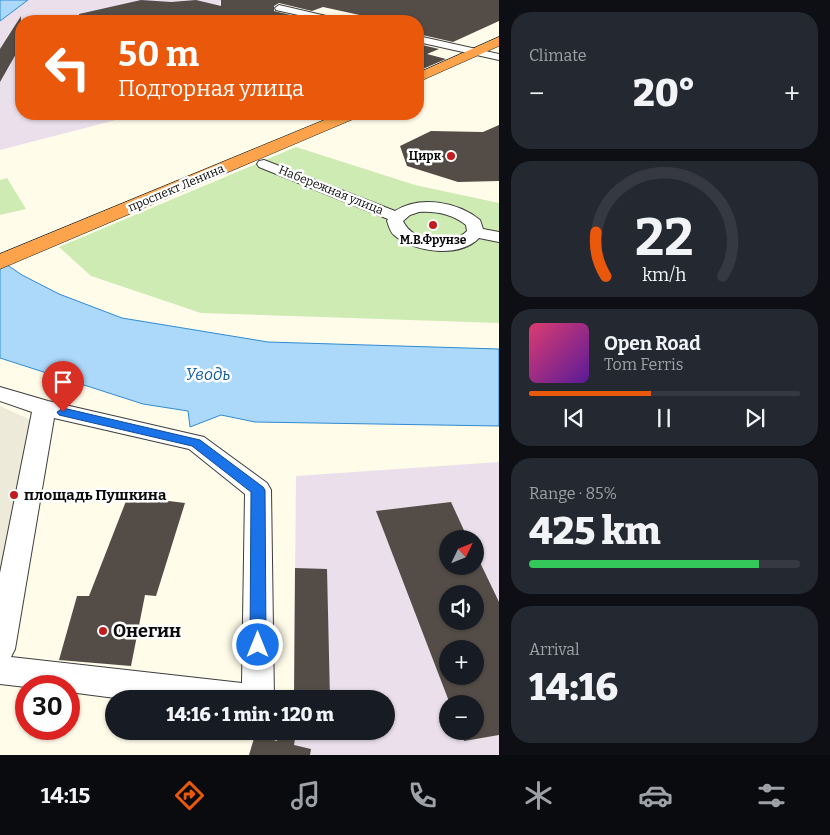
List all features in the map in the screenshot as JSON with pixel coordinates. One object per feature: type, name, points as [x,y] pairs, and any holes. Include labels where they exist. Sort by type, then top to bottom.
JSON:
[{"type":"highway","points":[[424,83],[492,54],[499,42]]},
{"type":"highway","points":[[424,76],[492,54]]},
{"type":"highway","name":"проспект Ленина","points":[[0,262],[39,239],[317,120]]},
{"type":"highway","name":"проспект Ленина","points":[[0,247],[39,239],[337,120]]},
{"type":"street","points":[[279,8],[310,15]]},
{"type":"street","points":[[424,40],[492,54]]},
{"type":"street","name":"Набережная улица","points":[[268,162],[401,214]]},
{"type":"street","points":[[428,207],[456,212],[474,223],[475,232],[469,240],[455,244],[427,244],[410,238],[399,230],[395,221],[401,214],[428,207]]},
{"type":"street","points":[[475,232],[499,238]]},
{"type":"street","points":[[0,394],[44,408],[196,443],[258,490],[258,690]]},
{"type":"street","points":[[0,649],[44,408]]},
{"type":"street","points":[[0,670],[174,690]]},
{"type":"shaded area","points":[[28,0],[227,0],[218,3],[270,15],[15,15],[15,120],[116,120],[0,150],[0,21]]},
{"type":"shaded area","name":"площадь Пушкина","points":[[0,406],[42,425],[15,564],[0,565]]},
{"type":"shaded area","points":[[499,462],[499,755],[249,755],[254,740],[395,740],[395,690],[294,690],[296,476]]},
{"type":"green space","points":[[296,147],[415,185],[499,203],[499,323],[201,313],[91,276],[59,247]]},
{"type":"green space","points":[[7,178],[26,209],[0,215],[0,180]]},
{"type":"water","points":[[0,0],[28,0],[0,21]]},
{"type":"water","name":"Уводь","points":[[0,260],[22,275],[59,294],[122,318],[268,342],[499,349],[499,426],[255,422],[221,415],[190,427],[188,411],[143,404],[0,358]]},
{"type":"building","points":[[141,0],[171,2],[196,0],[221,6],[221,0],[499,0],[499,21],[453,42],[424,35],[424,15],[360,15],[323,7],[312,11],[279,3],[274,6],[274,11],[291,15],[79,14]]},
{"type":"building","points":[[15,25],[15,56],[0,82],[0,49]]},
{"type":"building","points":[[424,45],[439,49],[427,54],[446,59],[424,68]]},
{"type":"building","name":"Цирк","points":[[499,125],[499,181],[458,182],[407,166],[400,146],[431,131],[483,132]]},
{"type":"building","points":[[128,496],[185,503],[156,596],[145,595],[131,666],[59,660],[77,596],[89,596]]},
{"type":"building","points":[[451,502],[464,530],[439,530],[439,575],[484,575],[484,571],[499,602],[499,735],[484,738],[484,695],[447,695],[443,685],[484,685],[484,640],[439,640],[439,675],[376,511]]},
{"type":"building","points":[[295,568],[327,569],[330,690],[294,690]]},
{"type":"building","points":[[254,740],[295,740],[294,745],[311,749],[310,755],[249,755]]},
{"type":"place","name":"Цирк","points":[[451,156]]},
{"type":"place","name":"М.В.Фрунзе","points":[[433,225]]},
{"type":"place","name":"площадь Пушкина","points":[[14,495]]},
{"type":"place","name":"Онегин","points":[[103,631]]},
{"type":"route","points":[[63,412],[196,443],[258,490],[258,645]]}]
